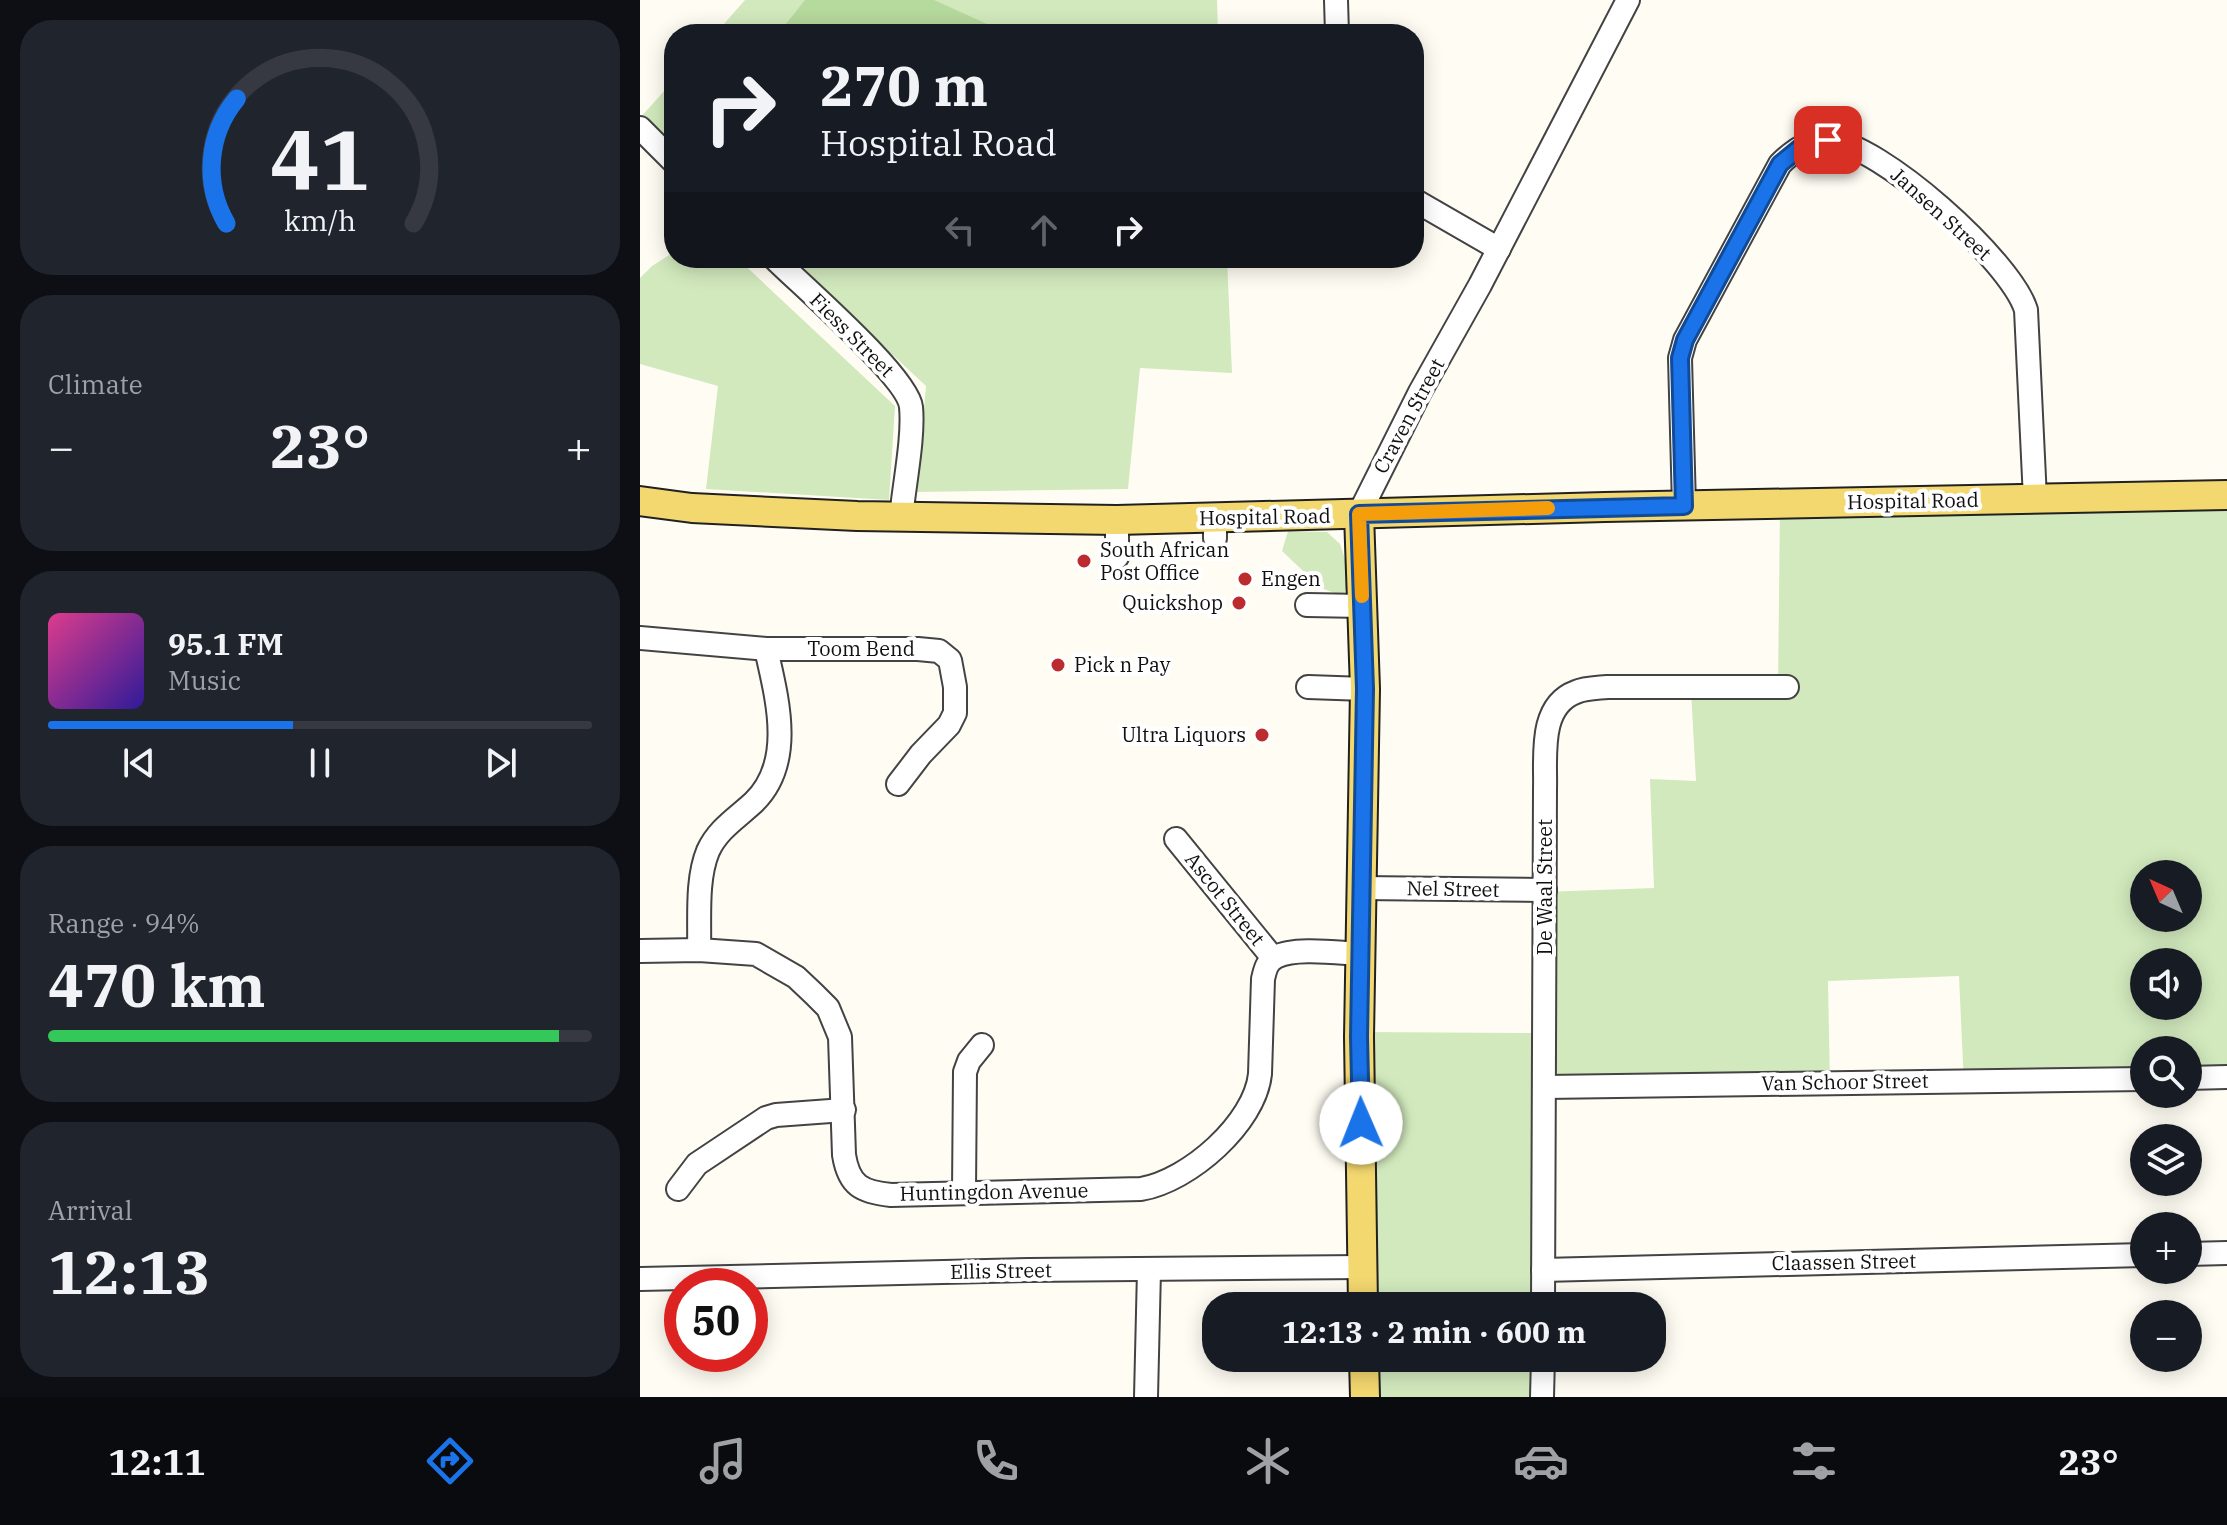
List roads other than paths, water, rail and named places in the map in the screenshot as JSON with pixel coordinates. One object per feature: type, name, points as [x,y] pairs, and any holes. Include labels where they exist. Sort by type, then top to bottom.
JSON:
[{"type":"main road","name":"Hospital Road","points":[[640,501],[692,508],[901,518],[1117,520],[1215,528],[1278,526],[1359,514],[2227,495]]},
{"type":"main road","name":"Craven Street","points":[[1359,514],[1365,689],[1359,1037],[1363,1292]]},
{"type":"main road","points":[[1364,1372],[1365,1397]]},
{"type":"street","points":[[1336,0],[1337,24]]},
{"type":"street","name":"Craven Street","points":[[1359,514],[1420,392],[1499,249],[1628,0]]},
{"type":"street","points":[[640,128],[664,152]]},
{"type":"street","name":"Jansen Street","points":[[1684,506],[1680,358],[1685,340],[1780,164],[1801,147],[1828,140],[1870,154],[1913,185],[1994,261],[2023,303],[2035,499]]},
{"type":"street","points":[[1424,206],[1499,249]]},
{"type":"street","name":"Fiess Street","points":[[784,268],[908,394],[910,424],[901,518]]},
{"type":"street","points":[[1117,520],[1117,557]]},
{"type":"street","points":[[1307,605],[1363,606]]},
{"type":"street","points":[[640,638],[766,649],[777,697],[779,749],[776,770],[755,801],[715,839],[707,855],[702,875],[699,950]]},
{"type":"street","name":"Toom Bend","points":[[766,649],[918,649],[945,654],[950,660],[954,678],[954,719],[898,784]]},
{"type":"street","points":[[1308,687],[1365,689]]},
{"type":"street","name":"De Waal Street","points":[[1543,1292],[1545,890],[1547,732],[1550,716],[1566,697],[1578,690],[1607,687],[1787,687]]},
{"type":"street","name":"Ascot Street","points":[[1176,839],[1273,958]]},
{"type":"street","name":"Nel Street","points":[[1361,888],[1545,890]]},
{"type":"street","name":"Huntingdon Avenue","points":[[640,951],[699,950],[756,954],[796,977],[828,1008],[840,1037],[846,1171],[862,1189],[891,1195],[1141,1189],[1153,1187],[1188,1171],[1237,1123],[1258,1089],[1263,979],[1273,958]]},
{"type":"street","points":[[1273,958],[1298,953],[1361,954]]},
{"type":"street","points":[[964,1191],[965,1072],[969,1061],[982,1045]]},
{"type":"street","points":[[2202,1078],[2227,1077]]},
{"type":"street","name":"Van Schoor Street","points":[[1545,1087],[2130,1079]]},
{"type":"street","points":[[678,1189],[697,1164],[766,1118],[844,1110]]},
{"type":"street","points":[[2202,1254],[2227,1253]]},
{"type":"street","name":"Claassen Street","points":[[1543,1270],[2130,1255]]},
{"type":"street","name":"Ellis Street","points":[[640,1279],[1029,1270],[1363,1267]]},
{"type":"street","points":[[1146,1397],[1149,1270]]},
{"type":"street","points":[[1542,1397],[1543,1372]]},
{"type":"place","name":"South African Post Office","points":[[1084,561]]},
{"type":"place","name":"Engen","points":[[1245,579]]},
{"type":"place","name":"Quickshop","points":[[1239,603]]},
{"type":"place","name":"Pick n Pay","points":[[1058,665]]},
{"type":"place","name":"Ultra Liquors","points":[[1262,735]]}]
